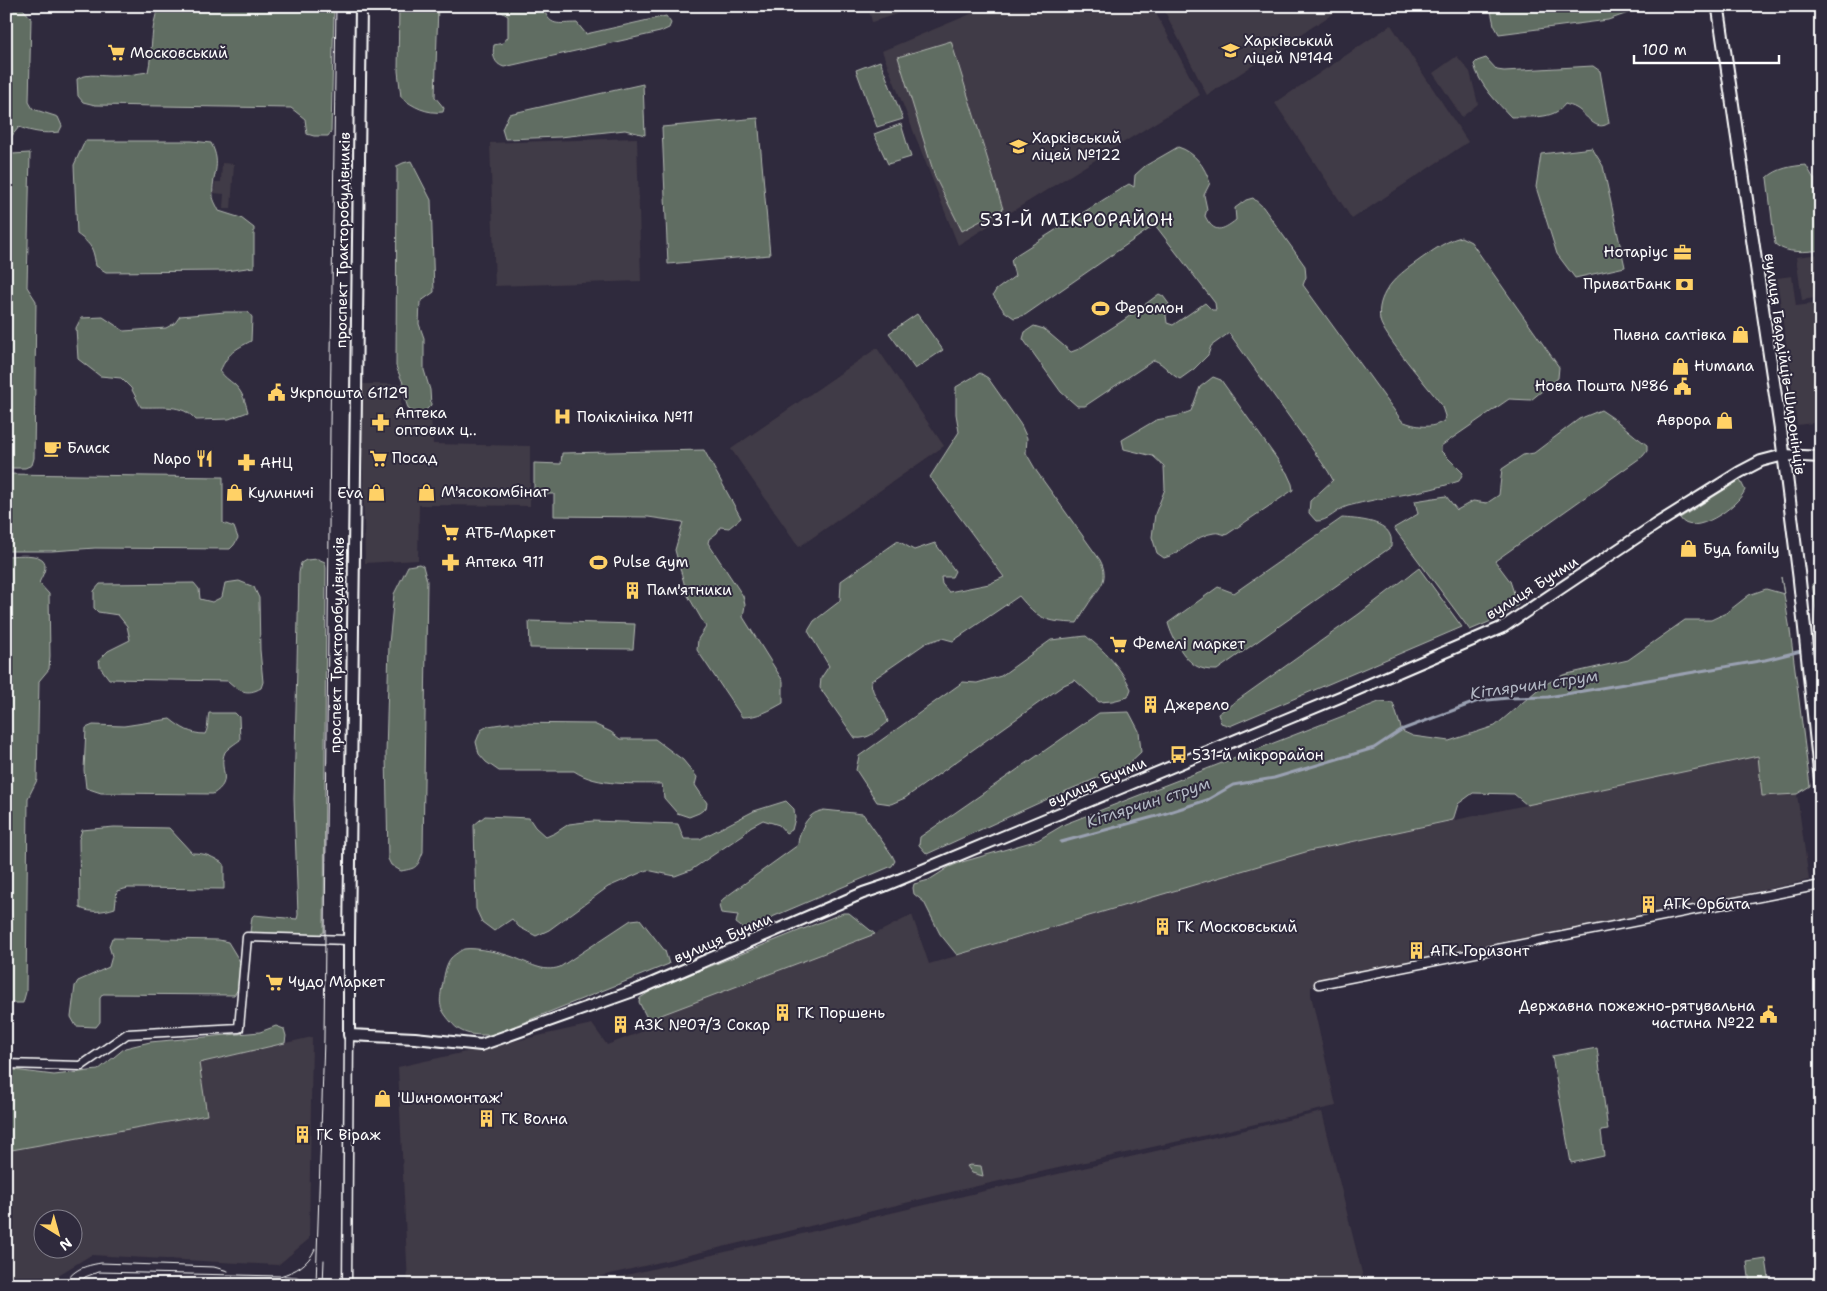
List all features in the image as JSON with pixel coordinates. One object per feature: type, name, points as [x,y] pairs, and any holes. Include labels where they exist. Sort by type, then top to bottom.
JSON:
[{"type":"main road","name":"вулиця Гвардійців-Широнінців","points":[[1718,6],[1784,455],[1821,786]]},
{"type":"street","name":"проспект Тракторобудівників","points":[[347,1285],[348,940],[361,6]]},
{"type":"street","name":"вулиця Бучми","points":[[349,1035],[415,1038],[481,1045],[639,989],[863,893],[878,889],[1316,707],[1503,627],[1655,525],[1761,461],[1784,455],[1821,457]]},
{"type":"street","points":[[1318,984],[1821,885]]},
{"type":"street","points":[[6,1064],[81,1066],[127,1034],[239,1028],[247,937],[348,940]]},
{"type":"shaded area","points":[[868,6],[921,6],[872,22]]},
{"type":"shaded area","name":"Харківський ліцей №122","points":[[990,6],[1152,6],[1200,95],[958,245],[882,51]]},
{"type":"shaded area","name":"Харківський ліцей №144","points":[[1162,6],[1345,6],[1207,95]]},
{"type":"shaded area","points":[[1391,25],[1468,142],[1352,219],[1275,103]]},
{"type":"shaded area","points":[[1457,56],[1470,72],[1478,104],[1462,117],[1433,73]]},
{"type":"shaded area","points":[[637,138],[641,281],[495,286],[490,143]]},
{"type":"shaded area","points":[[222,163],[234,164],[231,209],[223,209],[224,194],[214,193],[215,182],[221,182]]},
{"type":"shaded area","points":[[1821,254],[1821,297],[1802,300],[1796,257]]},
{"type":"shaded area","points":[[1792,276],[1796,306],[1820,303],[1821,310],[1821,422],[1797,425],[1777,278]]},
{"type":"shaded area","points":[[877,348],[944,446],[799,547],[731,449]]},
{"type":"shaded area","points":[[361,384],[402,384],[400,418],[431,417],[433,444],[530,446],[530,506],[419,505],[418,560],[365,563]]},
{"type":"shaded area","points":[[1758,756],[1762,796],[1797,794],[1809,880],[1519,944],[1311,987],[1311,995],[1336,1106],[955,1191],[565,1285],[408,1285],[398,1067],[592,1024],[607,1045],[641,1032],[648,1020],[875,934],[912,915],[929,964],[1309,851]]},
{"type":"shaded area","points":[[312,1037],[309,1239],[278,1265],[91,1255],[60,1274],[55,1285],[6,1285],[6,1151],[206,1115],[199,1063]]},
{"type":"shaded area","points":[[1322,1112],[1365,1285],[584,1285]]},
{"type":"green space","points":[[159,6],[334,6],[331,132],[328,136],[307,134],[305,119],[291,108],[95,105],[83,102],[78,96],[77,79],[81,77],[91,75],[120,76],[148,72],[154,22]]},
{"type":"green space","points":[[399,6],[438,6],[435,97],[444,108],[443,112],[431,112],[421,109],[401,97],[398,71]]},
{"type":"green space","points":[[492,6],[543,6],[545,13],[551,21],[555,23],[577,23],[586,34],[666,16],[671,23],[669,28],[660,32],[504,67],[496,61],[493,49],[494,45],[503,43],[508,37],[508,16]]},
{"type":"green space","points":[[1490,6],[1636,6],[1628,13],[1608,20],[1499,34],[1494,25]]},
{"type":"green space","points":[[6,7],[23,9],[31,18],[29,102],[33,109],[58,117],[62,126],[59,132],[48,133],[19,127],[6,143]]},
{"type":"green space","points":[[951,41],[1003,209],[962,231],[935,177],[898,57]]},
{"type":"green space","points":[[1486,58],[1497,70],[1504,71],[1593,66],[1600,71],[1609,123],[1599,126],[1591,122],[1576,108],[1565,104],[1554,113],[1547,115],[1511,117],[1489,93],[1476,72],[1474,64]]},
{"type":"green space","points":[[880,61],[903,119],[877,127],[856,70]]},
{"type":"green space","points":[[643,84],[645,135],[625,130],[560,137],[505,139],[502,129],[509,114]]},
{"type":"green space","points":[[758,118],[770,255],[668,264],[662,127]]},
{"type":"green space","points":[[901,124],[911,157],[888,164],[874,134]]},
{"type":"green space","points":[[85,141],[192,141],[211,143],[216,158],[214,199],[219,211],[241,218],[254,228],[254,267],[226,271],[106,272],[96,266],[91,247],[77,234],[74,165]]},
{"type":"green space","points":[[1178,147],[1194,156],[1208,177],[1210,183],[1204,195],[1207,209],[1205,216],[1212,226],[1219,229],[1227,227],[1236,220],[1235,208],[1246,200],[1253,198],[1263,207],[1305,266],[1306,277],[1303,285],[1402,421],[1418,426],[1429,426],[1444,421],[1445,416],[1441,404],[1397,349],[1383,327],[1379,311],[1381,303],[1388,288],[1405,271],[1441,245],[1461,237],[1471,242],[1559,367],[1558,378],[1531,400],[1509,399],[1441,446],[1441,451],[1463,473],[1459,481],[1431,489],[1348,506],[1320,521],[1316,521],[1309,513],[1310,501],[1333,480],[1229,333],[1211,346],[1208,355],[1194,369],[1180,379],[1154,360],[1085,406],[1077,406],[1061,392],[1023,339],[1025,332],[1034,326],[1044,329],[1071,352],[1079,349],[1124,320],[1159,294],[1169,304],[1166,315],[1167,323],[1173,325],[1205,303],[1212,310],[1216,310],[1215,303],[1155,225],[1025,315],[1014,318],[1004,311],[993,295],[996,290],[1015,276],[1011,260],[1016,255],[1122,188],[1129,184],[1134,187],[1135,175],[1145,166]]},
{"type":"green space","points":[[1592,148],[1603,166],[1625,267],[1575,278],[1557,254],[1536,187],[1541,154]]},
{"type":"green space","points":[[30,153],[27,287],[36,301],[34,458],[32,465],[25,468],[6,468],[6,162],[12,154]]},
{"type":"green space","points":[[411,161],[431,200],[434,292],[420,302],[419,324],[424,338],[424,370],[430,390],[431,405],[424,412],[410,411],[408,408],[404,386],[396,366],[397,166]]},
{"type":"green space","points":[[1806,165],[1814,179],[1814,196],[1821,200],[1821,250],[1790,251],[1775,244],[1767,178],[1780,170]]},
{"type":"green space","points":[[248,312],[252,317],[251,341],[232,352],[220,371],[240,391],[248,412],[229,419],[196,420],[184,411],[171,407],[141,407],[131,388],[121,378],[100,376],[78,359],[76,328],[81,318],[103,317],[124,331],[166,328],[175,323],[180,316]]},
{"type":"green space","points":[[917,314],[943,350],[915,369],[889,333]]},
{"type":"green space","points":[[980,373],[988,378],[1021,425],[1027,438],[1026,453],[1037,472],[1100,560],[1104,579],[1077,623],[1058,622],[1043,618],[1032,610],[1019,596],[953,641],[942,638],[926,643],[871,681],[873,691],[888,722],[869,736],[855,738],[820,688],[821,678],[829,666],[808,631],[814,621],[840,601],[841,581],[898,541],[914,550],[935,543],[955,571],[952,577],[941,577],[942,584],[949,592],[989,584],[1004,577],[930,477],[959,432],[956,414],[956,387]]},
{"type":"green space","points":[[1213,377],[1221,380],[1287,473],[1293,490],[1226,535],[1217,533],[1207,534],[1177,553],[1164,558],[1157,553],[1152,537],[1155,514],[1165,489],[1164,466],[1153,456],[1124,449],[1122,440],[1156,420],[1178,416],[1191,411],[1200,387]]},
{"type":"green space","points":[[1601,410],[1647,445],[1647,451],[1643,456],[1495,561],[1510,581],[1518,605],[1496,619],[1470,630],[1394,528],[1418,514],[1415,501],[1446,496],[1457,510],[1473,501],[1487,503],[1499,495],[1502,469],[1523,455],[1534,453],[1579,419]]},
{"type":"green space","points":[[704,450],[741,518],[729,528],[720,527],[717,533],[709,539],[708,543],[743,596],[745,605],[743,617],[783,681],[783,703],[753,716],[742,717],[697,650],[698,639],[706,627],[687,594],[675,550],[683,522],[648,517],[554,516],[554,494],[534,494],[534,463],[561,464],[562,453]]},
{"type":"green space","points":[[6,474],[223,477],[223,523],[234,527],[238,538],[230,549],[95,548],[52,551],[6,551]]},
{"type":"green space","points":[[1740,480],[1745,490],[1741,497],[1715,518],[1694,525],[1686,523],[1680,518]]},
{"type":"green space","points":[[1342,518],[1369,521],[1382,526],[1391,536],[1391,547],[1217,670],[1207,670],[1195,666],[1185,656],[1176,643],[1168,623],[1218,587],[1234,593]]},
{"type":"green space","points":[[6,556],[36,556],[41,559],[45,567],[39,583],[49,594],[49,669],[39,681],[37,780],[28,798],[26,992],[23,1003],[6,1003]]},
{"type":"green space","points":[[318,559],[325,562],[326,568],[324,932],[311,937],[254,935],[250,932],[254,915],[297,919],[298,915],[294,799],[299,573],[301,563],[306,560]]},
{"type":"green space","points":[[419,564],[423,566],[427,581],[423,852],[416,866],[401,871],[391,865],[388,859],[386,754],[389,644],[394,594],[408,566]]},
{"type":"green space","points":[[1419,568],[1462,627],[1230,726],[1221,723],[1218,714],[1359,614]]},
{"type":"green space","points":[[239,581],[254,587],[259,598],[263,682],[261,688],[247,692],[228,681],[109,679],[100,667],[99,660],[108,651],[130,640],[127,626],[118,615],[98,612],[94,608],[94,591],[100,584],[194,583],[199,589],[200,599],[212,602],[222,597],[225,583]]},
{"type":"green space","points":[[1821,582],[1821,642],[1812,584]]},
{"type":"green space","points":[[1766,589],[1784,594],[1810,786],[1797,794],[1762,796],[1758,756],[1527,805],[1514,794],[1473,793],[1458,804],[1453,820],[1309,851],[957,955],[940,934],[924,902],[914,894],[914,884],[929,880],[949,867],[1038,840],[1065,824],[1379,702],[1393,703],[1402,731],[1413,736],[1449,741],[1495,726],[1542,686],[1563,675],[1628,660],[1685,620],[1711,620],[1726,613],[1749,595]]},
{"type":"green space","points":[[529,621],[635,624],[633,649],[530,648]]},
{"type":"green space","points":[[1086,636],[1106,654],[1127,681],[1131,689],[1128,697],[1099,702],[1075,680],[1064,685],[905,798],[891,804],[877,802],[856,770],[859,756],[963,682],[977,683],[1001,676],[1051,640]]},
{"type":"green space","points":[[1129,712],[1139,731],[1141,752],[1126,766],[1052,797],[927,854],[919,845],[920,837],[1099,713]]},
{"type":"green space","points":[[209,713],[235,713],[239,717],[240,740],[225,752],[223,758],[223,784],[213,794],[101,793],[86,788],[84,770],[86,728],[93,725],[124,726],[170,719],[186,730],[205,734]]},
{"type":"green space","points":[[508,723],[594,724],[611,732],[620,739],[655,739],[683,760],[697,777],[695,785],[707,803],[706,808],[689,817],[677,813],[664,798],[662,784],[605,782],[594,780],[574,771],[499,771],[486,762],[479,754],[476,742],[481,730],[488,726]]},
{"type":"green space","points":[[786,801],[794,809],[795,818],[792,830],[786,833],[779,825],[763,820],[750,827],[744,834],[691,870],[675,876],[647,870],[608,887],[549,930],[536,936],[519,927],[512,919],[494,931],[482,922],[476,909],[474,825],[485,816],[529,818],[535,827],[546,837],[569,824],[593,821],[678,824],[684,839],[700,839],[754,811]]},
{"type":"green space","points":[[824,810],[863,814],[892,855],[895,861],[892,866],[744,929],[736,923],[738,915],[721,913],[719,906],[723,899],[798,845],[800,833],[806,821],[816,812]]},
{"type":"green space","points":[[114,827],[169,828],[192,853],[209,856],[224,864],[224,889],[128,888],[117,891],[115,908],[88,911],[80,908],[79,839],[82,830]]},
{"type":"green space","points":[[843,913],[849,913],[875,934],[648,1020],[639,1002],[640,998],[654,989]]},
{"type":"green space","points":[[640,919],[665,951],[669,964],[492,1035],[470,1034],[460,1030],[455,1027],[442,1009],[440,998],[446,968],[451,958],[463,950],[475,949],[496,952],[542,968],[554,969],[560,967],[631,920]]},
{"type":"green space","points":[[112,938],[219,940],[228,942],[242,965],[239,988],[234,995],[103,994],[100,998],[100,1022],[96,1027],[76,1026],[71,1017],[75,986],[78,981],[109,967],[112,956],[109,946]]},
{"type":"green space","points":[[276,1026],[284,1029],[285,1043],[199,1063],[207,1115],[6,1151],[6,1069],[54,1075],[98,1070],[125,1048],[150,1042],[260,1032]]},
{"type":"green space","points":[[1597,1048],[1608,1130],[1601,1131],[1604,1156],[1571,1163],[1552,1056]]},
{"type":"green space","points":[[967,1166],[981,1166],[983,1176],[972,1173]]},
{"type":"green space","points":[[1766,1259],[1770,1285],[1750,1285],[1747,1262]]},
{"type":"waterway","name":"Кітлярчин струм","points":[[1061,842],[1157,816],[1207,800],[1233,785],[1274,778],[1374,748],[1401,730],[1478,701],[1548,697],[1765,660],[1821,646]]},
{"type":"tram line","points":[[316,1285],[324,1039],[336,6]]},
{"type":"tram line","points":[[77,1285],[85,1277],[98,1272],[280,1276],[301,1267],[315,1249]]},
{"type":"tram line","points":[[323,1285],[324,1260]]},
{"type":"tram line","points":[[64,1285],[71,1275],[80,1269],[101,1263],[214,1267],[228,1271]]},
{"type":"tram line","points":[[284,1276],[297,1277],[312,1285]]},
{"type":"tram line","points":[[94,1285],[118,1281],[221,1285]]},
{"type":"tram line","points":[[244,1285],[256,1282]]},
{"type":"place","name":"Харківський ліцей №144","points":[[1230,50]]},
{"type":"place","name":"Московський","points":[[116,53]]},
{"type":"place","name":"Харківський ліцей №122","points":[[1018,147]]},
{"type":"place","name":"Нотаріус","points":[[1682,252]]},
{"type":"place","name":"ПриватБанк","points":[[1685,284]]},
{"type":"place","name":"Феромон","points":[[1101,308]]},
{"type":"place","name":"Пивна салтівка","points":[[1740,335]]},
{"type":"place","name":"Humana","points":[[1680,366]]},
{"type":"place","name":"Нова Пошта №86","points":[[1683,386]]},
{"type":"place","name":"Укрпошта 61129","points":[[276,393]]},
{"type":"place","name":"Поліклініка №11","points":[[563,417]]},
{"type":"place","name":"Аврора","points":[[1725,420]]},
{"type":"place","name":"Аптека оптових ц‥","points":[[381,422]]},
{"type":"place","name":"Блиск","points":[[53,448]]},
{"type":"place","name":"Посад","points":[[378,458]]},
{"type":"place","name":"Napo","points":[[205,459]]},
{"type":"place","name":"АНЦ","points":[[246,463]]},
{"type":"place","name":"М'ясокомбінат","points":[[427,492]]},
{"type":"place","name":"Кулиничі","points":[[234,493]]},
{"type":"place","name":"Eva","points":[[377,493]]},
{"type":"place","name":"АТБ-Маркет","points":[[451,533]]},
{"type":"place","name":"Буд family","points":[[1689,549]]},
{"type":"place","name":"Аптека 911","points":[[451,562]]},
{"type":"place","name":"Pulse Gym","points":[[599,562]]},
{"type":"place","name":"Пам'ятники","points":[[633,590]]},
{"type":"place","name":"Фемелі маркет","points":[[1119,644]]},
{"type":"place","name":"Джерело","points":[[1150,705]]},
{"type":"place","name":"531-й мікрорайон","points":[[1178,755]]},
{"type":"place","name":"АГК Орбита","points":[[1649,904]]},
{"type":"place","name":"ГК Московський","points":[[1163,927]]},
{"type":"place","name":"АГК Горизонт","points":[[1416,951]]},
{"type":"place","name":"Чудо Маркет","points":[[274,982]]},
{"type":"place","name":"ГК Поршень","points":[[783,1013]]},
{"type":"place","name":"Державна пожежно-рятувальна частина №22","points":[[1769,1015]]},
{"type":"place","name":"АЗК №07/3 Сокар","points":[[620,1025]]},
{"type":"place","name":"'Шиномонтаж'","points":[[383,1098]]},
{"type":"place","name":"ГК Волна","points":[[487,1119]]},
{"type":"place","name":"ГК Віраж","points":[[302,1135]]},
{"type":"district","name":"531-Й МІКРОРАЙОН","points":[[1077,220]]}]
